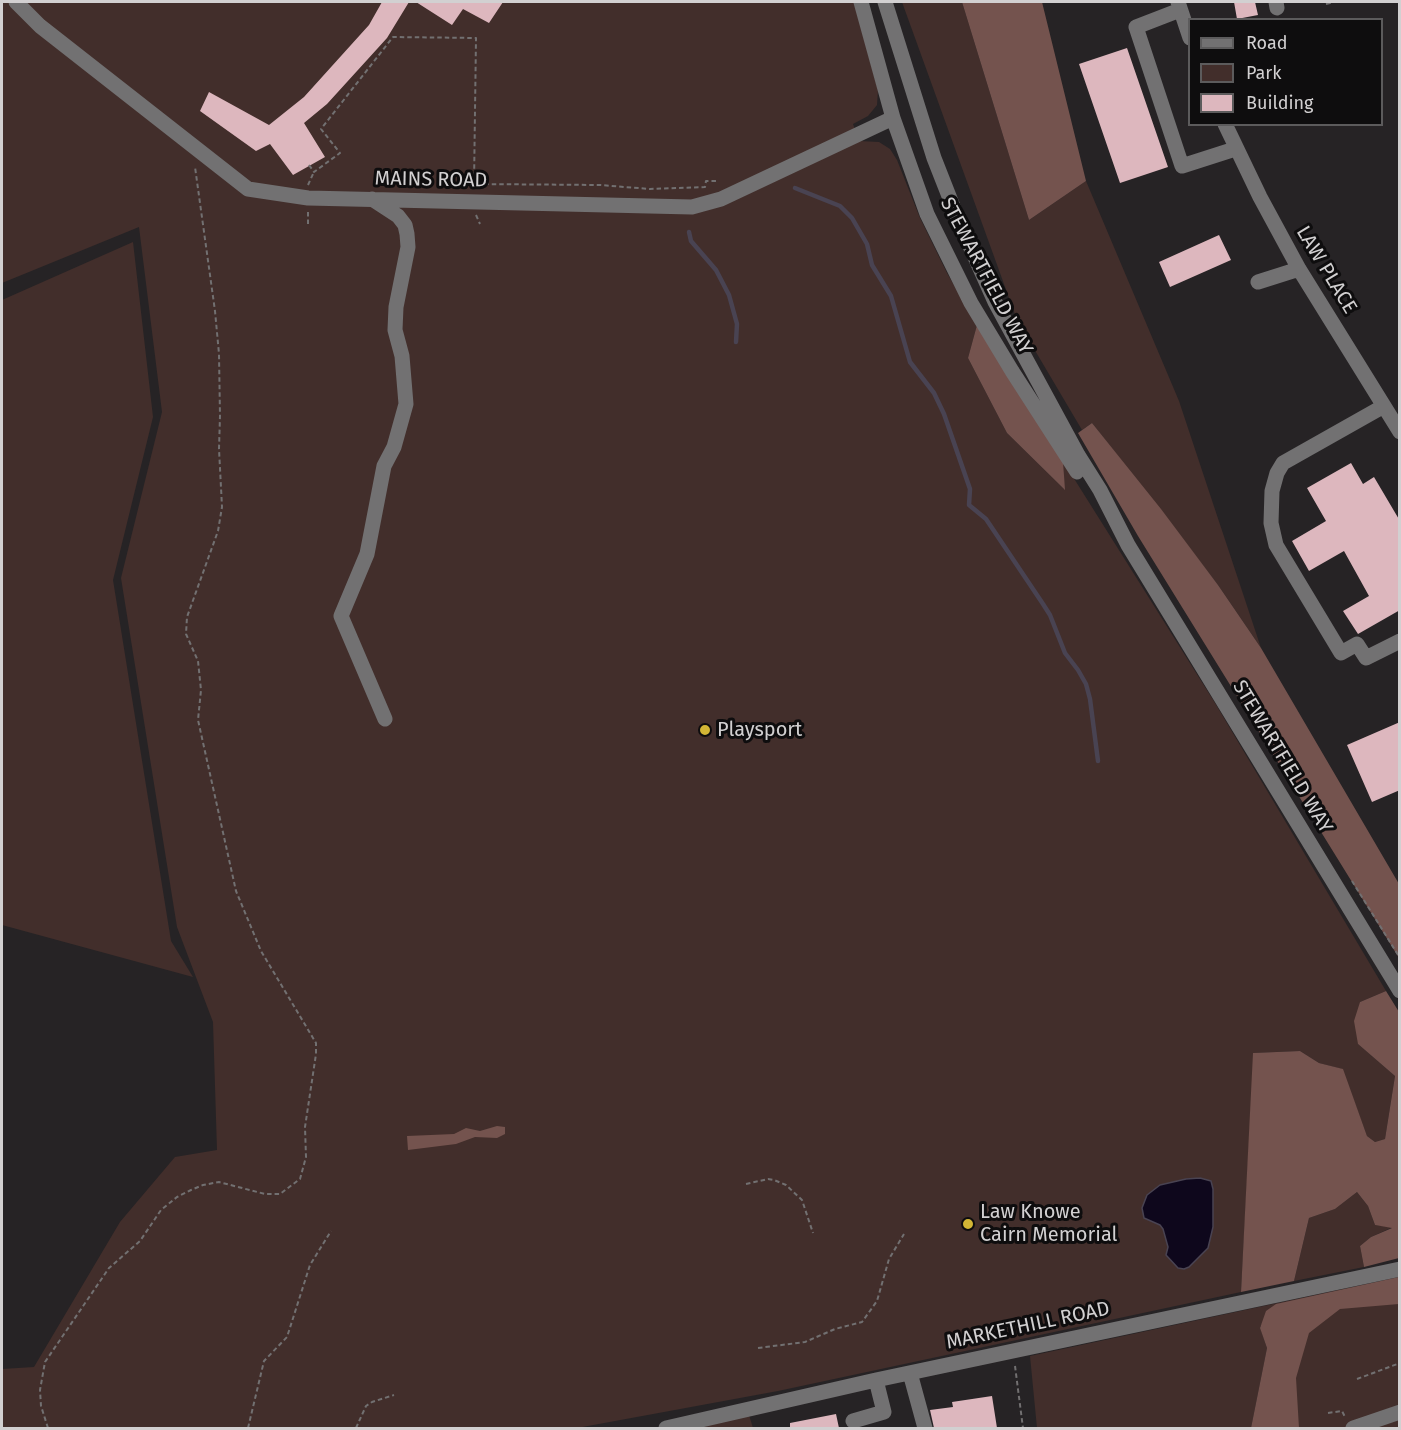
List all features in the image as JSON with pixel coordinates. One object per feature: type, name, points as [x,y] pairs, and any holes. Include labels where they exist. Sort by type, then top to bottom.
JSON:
[{"type":"street","name":"MAINS ROAD","points":[[16,2],[40,26],[248,189],[308,198],[692,207],[722,199],[893,118]]},
{"type":"street","name":"STEWARTFIELD WAY","points":[[861,2],[893,118],[927,214],[971,303],[1070,462],[1128,545],[1400,991]]},
{"type":"street","name":"STEWARTFIELD WAY","points":[[885,2],[934,158],[990,292],[1032,374],[1100,490],[1128,545]]},
{"type":"street","points":[[1188,32],[1179,6],[1136,27],[1182,166],[1235,149]]},
{"type":"street","name":"LAW PLACE","points":[[1226,126],[1235,149],[1299,269],[1400,432]]},
{"type":"street","points":[[372,199],[398,216],[405,225],[407,234],[408,247],[396,307],[395,330],[402,356],[406,404],[394,447],[384,466],[367,554],[341,616],[384,719]]},
{"type":"street","points":[[1258,282],[1299,269]]},
{"type":"street","points":[[1384,406],[1283,463],[1276,473],[1272,491],[1271,523],[1276,545],[1341,653],[1357,644],[1366,658],[1400,641]]},
{"type":"street","name":"MARKETHILL ROAD","points":[[666,1428],[876,1380],[1400,1269]]},
{"type":"street","points":[[910,1373],[925,1428]]},
{"type":"street","points":[[853,1421],[884,1412],[876,1380]]},
{"type":"street","points":[[1350,1424],[1400,1412]]},
{"type":"path","points":[[1326,4],[1330,2]]},
{"type":"path","points":[[309,165],[314,172],[340,153],[321,129],[393,37],[476,38],[474,184],[650,189],[705,187],[706,181],[718,181]]},
{"type":"path","points":[[48,1428],[41,1406],[40,1390],[45,1362],[109,1268],[140,1241],[162,1210],[177,1197],[202,1185],[219,1182],[265,1194],[280,1194],[300,1179],[306,1157],[305,1127],[316,1043],[261,951],[236,891],[198,720],[201,690],[198,661],[186,634],[187,617],[218,531],[222,507],[219,449],[219,354],[193,147]]},
{"type":"path","points":[[1349,877],[1400,958]]},
{"type":"path","points":[[746,1184],[768,1179],[786,1185],[802,1200],[813,1233]]},
{"type":"path","points":[[248,1428],[264,1361],[287,1337],[310,1265],[331,1231]]},
{"type":"path","points":[[758,1348],[805,1342],[835,1329],[862,1322],[877,1301],[886,1266],[904,1234]]},
{"type":"path","points":[[1013,1352],[1023,1428]]},
{"type":"path","points":[[1357,1379],[1400,1363]]},
{"type":"path","points":[[356,1428],[366,1406],[394,1395]]},
{"type":"path","points":[[1328,1413],[1342,1411],[1350,1424]]},
{"type":"green space","name":"Playsport","points":[[2,2],[854,2],[878,90],[877,105],[868,116],[853,124],[859,141],[879,142],[890,149],[897,160],[920,218],[947,273],[977,325],[968,358],[1007,433],[1064,489],[1063,461],[1215,703],[1386,991],[1360,1002],[1358,1044],[1395,1076],[1385,1139],[1375,1142],[1367,1136],[1342,1069],[1319,1063],[1300,1051],[1254,1053],[1241,1292],[778,1391],[577,1428],[2,1428],[2,1369],[34,1367],[120,1222],[175,1157],[217,1150],[213,1022],[177,927],[121,578],[162,412],[139,227],[2,283]]},
{"type":"green space","points":[[902,2],[962,2],[1029,220],[1086,181],[1179,401],[1261,648],[1218,585],[1092,423],[1082,430],[1017,320]]},
{"type":"green space","points":[[133,242],[153,417],[113,580],[171,941],[193,977],[2,925],[2,300]]},
{"type":"green space","points":[[1357,1192],[1368,1206],[1375,1225],[1393,1227],[1371,1237],[1360,1246],[1364,1267],[1294,1281],[1309,1218],[1335,1209]]},
{"type":"green space","points":[[1399,1277],[1399,1428],[1259,1428],[1276,1305],[1260,1327],[1267,1348],[1251,1428],[1037,1428],[1030,1356]]},
{"type":"green space","points":[[749,1415],[753,1428],[692,1428]]},
{"type":"shaded area","points":[[962,2],[1042,2],[1086,181],[1029,220]]},
{"type":"shaded area","points":[[977,325],[1063,461],[1065,490],[1007,433],[968,358]]},
{"type":"shaded area","points":[[1092,423],[1161,509],[1218,585],[1261,648],[1399,884],[1399,958],[1138,536],[1078,433]]},
{"type":"shaded area","points":[[1386,991],[1399,1012],[1399,1258],[1364,1267],[1360,1246],[1371,1237],[1392,1228],[1375,1225],[1368,1206],[1357,1192],[1335,1209],[1309,1218],[1294,1281],[1241,1292],[1253,1053],[1300,1051],[1319,1063],[1343,1069],[1367,1136],[1375,1142],[1385,1139],[1395,1076],[1358,1044],[1354,1021],[1360,1002]]},
{"type":"shaded area","points":[[497,1126],[505,1127],[505,1134],[497,1138],[475,1137],[456,1144],[408,1150],[407,1136],[454,1134],[466,1128],[480,1131]]},
{"type":"shaded area","points":[[1200,1178],[1211,1181],[1213,1189],[1213,1227],[1208,1248],[1189,1267],[1178,1268],[1166,1255],[1168,1247],[1163,1229],[1160,1225],[1144,1218],[1142,1208],[1147,1195],[1160,1185]]},
{"type":"shaded area","points":[[1399,1277],[1399,1304],[1340,1309],[1309,1333],[1296,1378],[1299,1428],[1251,1428],[1267,1348],[1260,1328],[1266,1311],[1276,1304]]},
{"type":"building","points":[[382,2],[409,2],[387,38],[327,104],[304,123],[325,157],[293,175],[270,144],[256,151],[200,111],[209,92],[269,125],[304,97],[369,25]]},
{"type":"building","points":[[416,2],[503,2],[489,23],[463,9],[452,25]]},
{"type":"building","points":[[1234,2],[1255,2],[1258,15],[1237,18]]},
{"type":"building","points":[[1127,48],[1168,167],[1120,183],[1079,64]]},
{"type":"building","points":[[1219,235],[1231,260],[1170,287],[1159,262]]},
{"type":"building","points":[[1351,463],[1363,484],[1374,477],[1400,521],[1400,610],[1358,634],[1343,611],[1369,596],[1344,551],[1309,571],[1292,541],[1326,521],[1307,488]]},
{"type":"building","points":[[1400,722],[1400,790],[1372,802],[1347,745]]},
{"type":"building","points":[[992,1396],[997,1428],[934,1428],[930,1410],[953,1407],[952,1402]]},
{"type":"building","points":[[836,1414],[839,1428],[790,1428],[790,1423]]},
{"type":"waterway","points":[[795,188],[840,206],[852,218],[867,244],[872,265],[891,296],[910,362],[934,393],[944,414],[970,489],[969,505],[986,519],[1043,604],[1050,615],[1065,653],[1086,684],[1098,761]]},
{"type":"waterway","points":[[689,232],[691,241],[716,270],[729,295],[737,324],[736,342]]},
{"type":"place","name":"Playsport","points":[[705,730]]},
{"type":"place","name":"Law Knowe Cairn Memorial","points":[[968,1224]]}]
